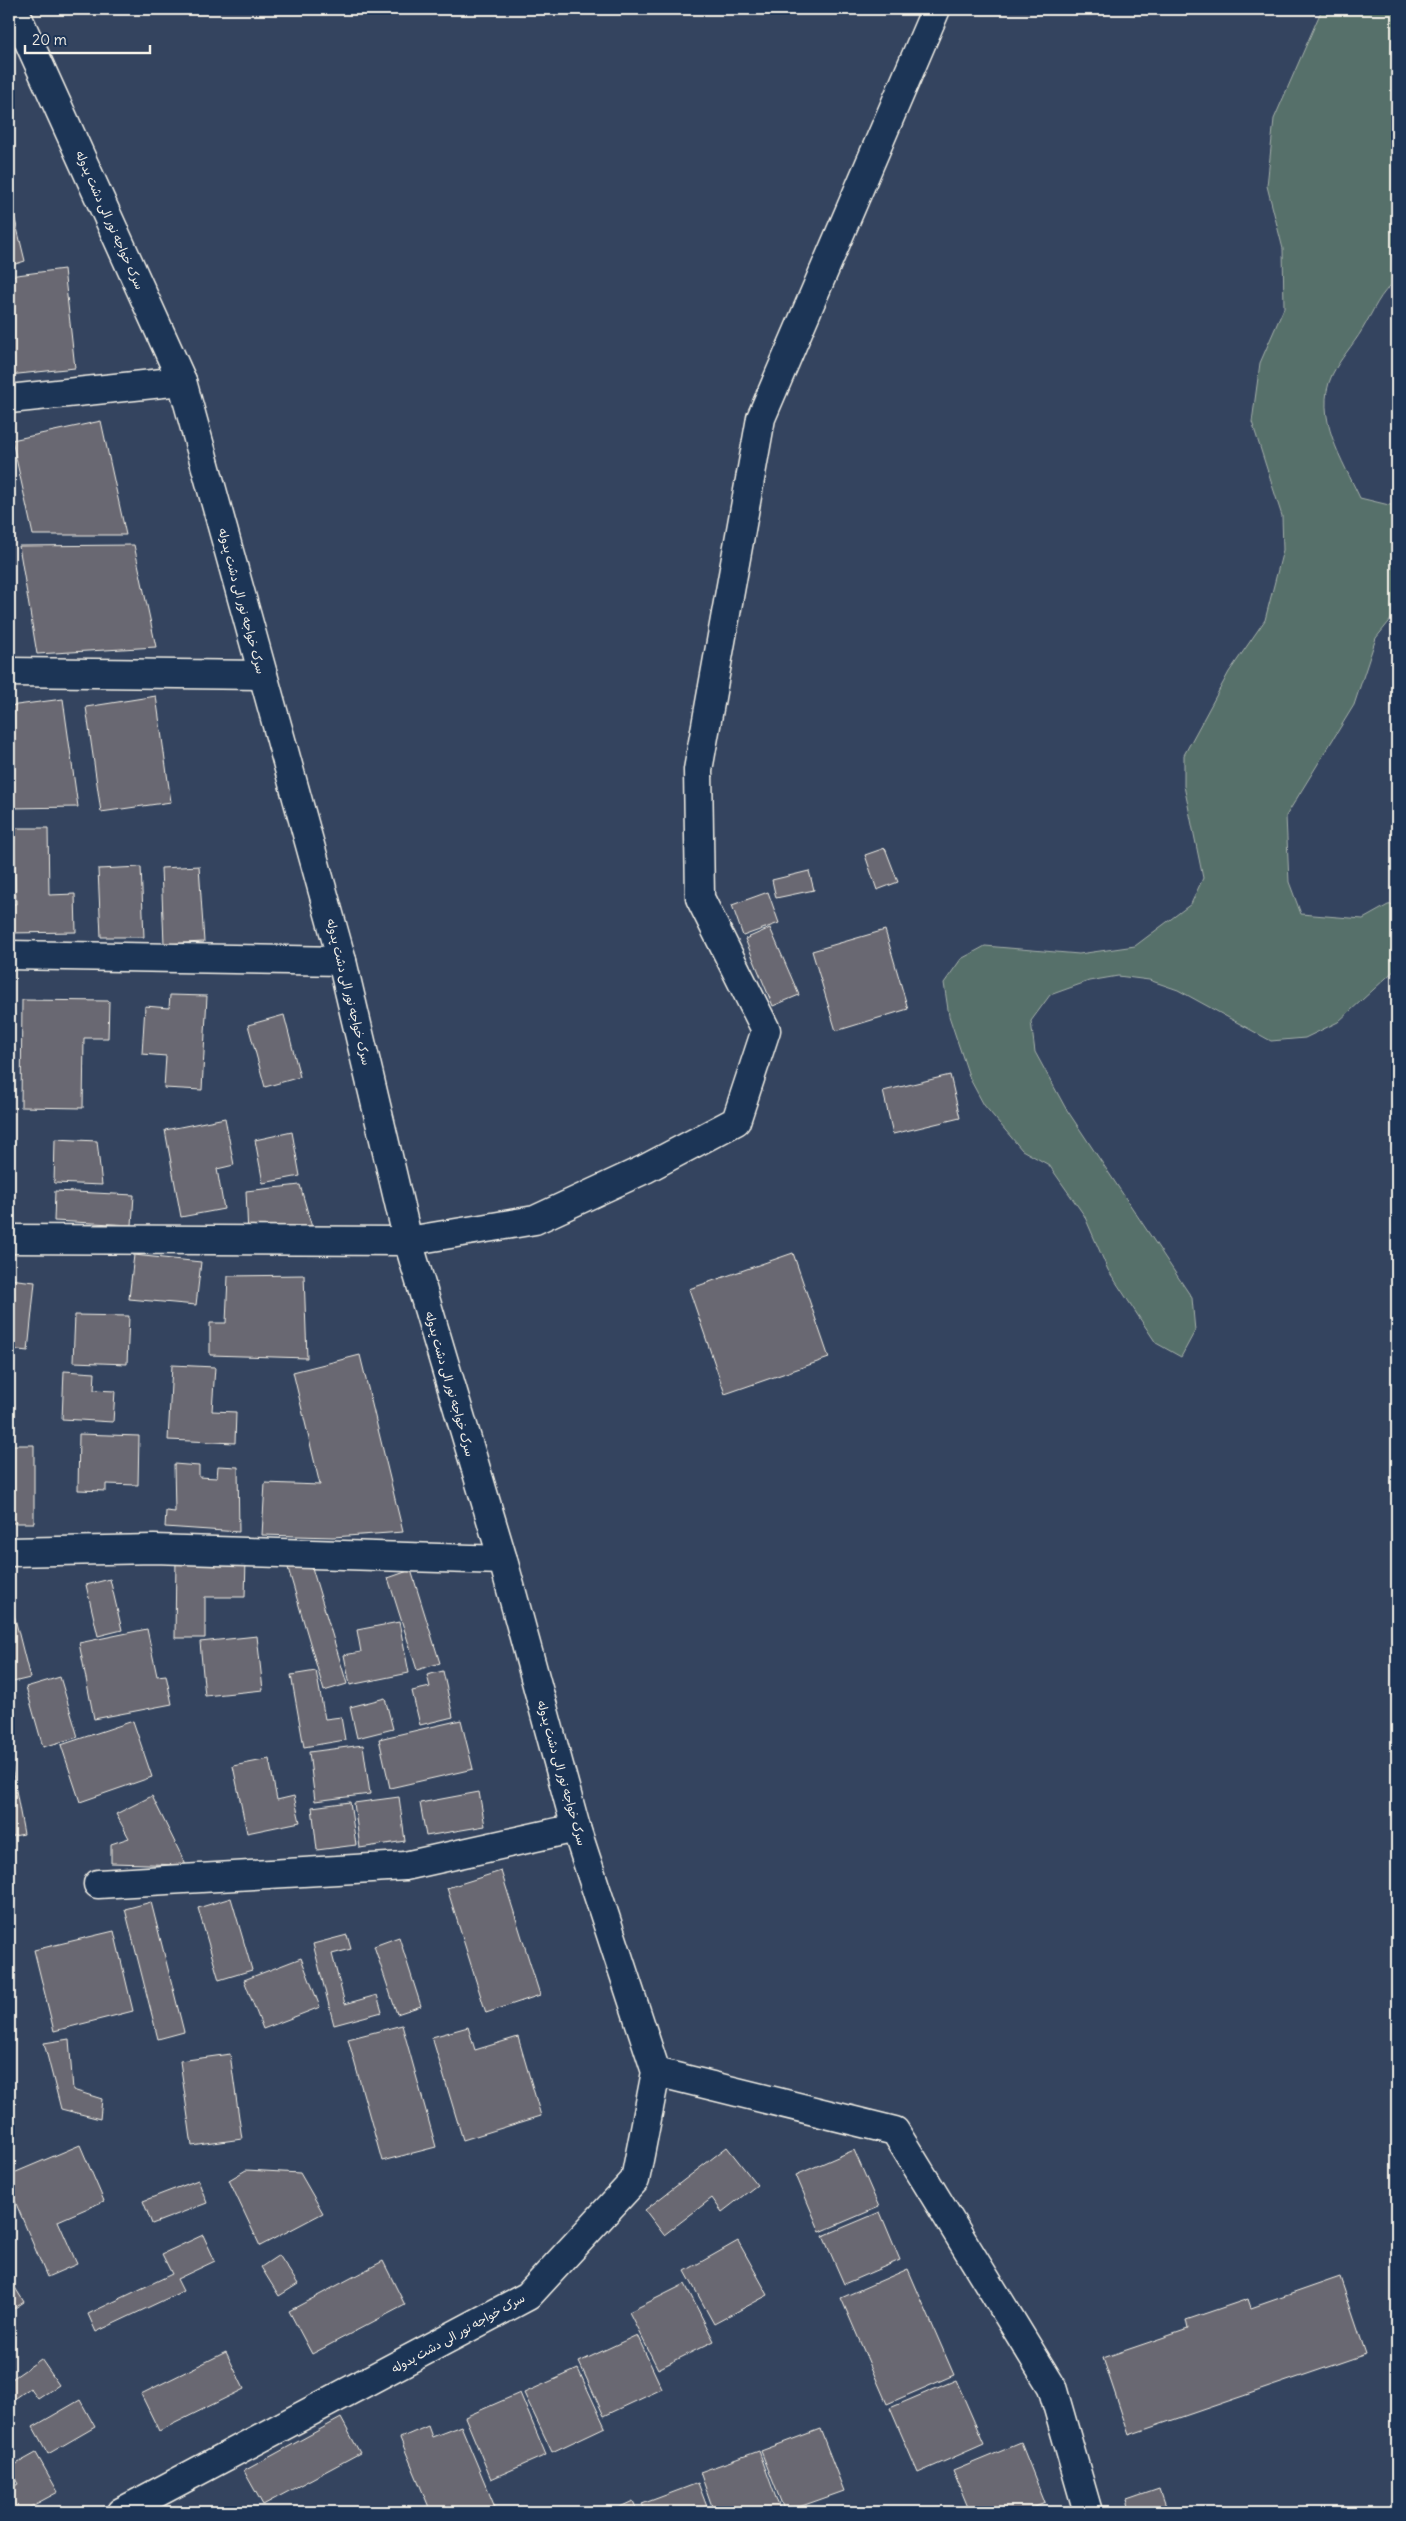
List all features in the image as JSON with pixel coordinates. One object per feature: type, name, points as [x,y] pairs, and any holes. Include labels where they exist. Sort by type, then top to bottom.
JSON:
[{"type":"street","name":"سرک خواجه نور الی دشت پدوله","points":[[14,9],[182,381],[342,961],[408,1241],[502,1560],[576,1828],[656,2072],[635,2180],[528,2296],[121,2512]]},
{"type":"street","points":[[9,1239],[408,1241],[536,1220],[645,1169],[736,1121],[766,1030],[700,898],[698,770],[761,418],[936,9]]},
{"type":"street","points":[[9,399],[182,381]]},
{"type":"street","points":[[9,672],[262,675]]},
{"type":"street","points":[[9,955],[342,961]]},
{"type":"street","points":[[9,1552],[154,1549],[502,1560]]},
{"type":"street","points":[[98,1884],[405,1866],[576,1828]]},
{"type":"street","points":[[656,2072],[895,2130],[1052,2387],[1088,2512]]},
{"type":"green space","points":[[1322,9],[1397,9],[1397,280],[1381,296],[1362,330],[1335,369],[1327,391],[1326,406],[1332,438],[1360,498],[1389,505],[1397,504],[1397,612],[1376,638],[1354,705],[1286,816],[1289,882],[1301,914],[1363,919],[1388,905],[1397,904],[1397,968],[1338,1022],[1305,1038],[1271,1041],[1178,990],[1149,980],[1118,976],[1089,981],[1050,995],[1031,1021],[1035,1052],[1065,1107],[1192,1298],[1195,1331],[1181,1357],[1156,1343],[1108,1270],[1084,1215],[1049,1165],[1022,1150],[984,1105],[970,1079],[949,1016],[944,983],[961,959],[985,946],[1079,954],[1135,946],[1191,904],[1203,878],[1184,786],[1184,755],[1229,672],[1265,620],[1283,550],[1282,516],[1252,422],[1260,363],[1284,308],[1283,249],[1267,186],[1274,119]]},
{"type":"building","points":[[9,195],[25,261],[9,266]]},
{"type":"building","points":[[64,269],[75,368],[9,375],[9,276]]},
{"type":"building","points":[[101,421],[126,535],[33,535],[12,440]]},
{"type":"building","points":[[134,545],[156,647],[37,654],[19,546]]},
{"type":"building","points":[[156,696],[171,802],[101,812],[86,707]]},
{"type":"building","points":[[63,699],[78,807],[9,808],[9,706]]},
{"type":"building","points":[[14,828],[48,828],[49,895],[75,894],[76,932],[9,933],[9,904],[16,904]]},
{"type":"building","points":[[885,848],[898,882],[877,890],[865,855]]},
{"type":"building","points":[[199,866],[204,942],[164,944],[161,868]]},
{"type":"building","points":[[141,867],[144,937],[101,937],[98,869]]},
{"type":"building","points":[[809,871],[814,890],[776,898],[772,880]]},
{"type":"building","points":[[768,892],[779,923],[743,936],[732,905]]},
{"type":"building","points":[[770,928],[799,995],[773,1006],[745,939]]},
{"type":"building","points":[[885,930],[908,1009],[836,1031],[812,951]]},
{"type":"building","points":[[170,995],[207,996],[202,1090],[164,1088],[166,1056],[142,1054],[145,1006],[169,1008]]},
{"type":"building","points":[[22,1000],[109,1001],[108,1038],[84,1038],[83,1108],[21,1107]]},
{"type":"building","points":[[284,1015],[300,1077],[265,1087],[248,1025]]},
{"type":"building","points":[[950,1075],[960,1118],[893,1134],[883,1091]]},
{"type":"building","points":[[225,1118],[234,1165],[217,1169],[224,1209],[181,1217],[165,1130]]},
{"type":"building","points":[[292,1132],[300,1176],[263,1183],[255,1140]]},
{"type":"building","points":[[55,1139],[97,1141],[102,1185],[54,1183]]},
{"type":"building","points":[[300,1185],[313,1231],[248,1235],[246,1191]]},
{"type":"building","points":[[55,1191],[134,1195],[132,1225],[54,1221]]},
{"type":"building","points":[[793,1253],[829,1358],[725,1394],[689,1289]]},
{"type":"building","points":[[134,1255],[201,1262],[196,1305],[129,1299]]},
{"type":"building","points":[[304,1275],[307,1358],[210,1355],[210,1323],[226,1323],[228,1276]]},
{"type":"building","points":[[9,1279],[35,1282],[28,1351],[9,1349]]},
{"type":"building","points":[[75,1315],[129,1316],[127,1364],[73,1362]]},
{"type":"building","points":[[360,1355],[403,1532],[333,1537],[262,1535],[265,1483],[320,1485],[293,1372]]},
{"type":"building","points":[[172,1365],[215,1367],[212,1411],[236,1412],[235,1443],[168,1440]]},
{"type":"building","points":[[64,1371],[95,1373],[94,1390],[115,1391],[113,1422],[62,1419]]},
{"type":"building","points":[[79,1434],[139,1436],[138,1485],[106,1484],[106,1491],[78,1490]]},
{"type":"building","points":[[9,1445],[34,1445],[34,1523],[9,1523]]},
{"type":"building","points":[[174,1464],[199,1466],[199,1477],[217,1478],[218,1466],[238,1467],[239,1532],[165,1527],[166,1511],[175,1512]]},
{"type":"building","points":[[176,1558],[246,1559],[245,1597],[205,1597],[205,1638],[175,1638]]},
{"type":"building","points":[[310,1561],[347,1684],[324,1691],[288,1568]]},
{"type":"building","points":[[411,1570],[440,1663],[417,1670],[388,1578]]},
{"type":"building","points":[[110,1579],[122,1630],[98,1636],[86,1585]]},
{"type":"building","points":[[9,1595],[30,1678],[9,1683]]},
{"type":"building","points":[[399,1622],[409,1673],[350,1685],[344,1655],[361,1652],[357,1630]]},
{"type":"building","points":[[147,1629],[157,1676],[166,1675],[172,1704],[94,1719],[79,1643]]},
{"type":"building","points":[[257,1636],[263,1690],[205,1696],[200,1642]]},
{"type":"building","points":[[316,1671],[325,1719],[341,1717],[345,1740],[304,1747],[291,1675]]},
{"type":"building","points":[[443,1671],[453,1717],[420,1725],[412,1691],[430,1687],[427,1675]]},
{"type":"building","points":[[60,1677],[78,1737],[43,1747],[26,1687]]},
{"type":"building","points":[[385,1698],[393,1729],[357,1738],[350,1707]]},
{"type":"building","points":[[461,1720],[473,1769],[390,1788],[379,1739]]},
{"type":"building","points":[[133,1721],[152,1777],[80,1802],[61,1745]]},
{"type":"building","points":[[363,1745],[370,1794],[315,1801],[309,1752]]},
{"type":"building","points":[[9,1752],[24,1834],[9,1837]]},
{"type":"building","points":[[269,1759],[277,1800],[294,1796],[300,1822],[247,1833],[233,1766]]},
{"type":"building","points":[[479,1792],[485,1826],[426,1836],[420,1803]]},
{"type":"building","points":[[152,1796],[186,1865],[111,1863],[111,1844],[129,1838],[116,1814]]},
{"type":"building","points":[[399,1797],[405,1841],[360,1848],[354,1803]]},
{"type":"building","points":[[350,1802],[356,1845],[317,1850],[312,1807]]},
{"type":"building","points":[[501,1871],[540,1995],[486,2013],[447,1888]]},
{"type":"building","points":[[231,1898],[252,1970],[219,1980],[198,1908]]},
{"type":"building","points":[[151,1902],[184,2032],[158,2039],[125,1909]]},
{"type":"building","points":[[114,1931],[133,2011],[54,2031],[34,1950]]},
{"type":"building","points":[[347,1935],[351,1949],[332,1954],[345,2004],[377,1995],[382,2012],[334,2025],[313,1944]]},
{"type":"building","points":[[399,1937],[421,2006],[397,2014],[374,1946]]},
{"type":"building","points":[[301,1958],[320,2007],[263,2029],[244,1980]]},
{"type":"building","points":[[402,2025],[436,2147],[382,2161],[348,2039]]},
{"type":"building","points":[[468,2027],[475,2050],[518,2037],[541,2116],[463,2140],[432,2037]]},
{"type":"building","points":[[69,2039],[73,2090],[102,2099],[100,2119],[61,2109],[44,2043]]},
{"type":"building","points":[[230,2054],[242,2139],[192,2146],[180,2061]]},
{"type":"building","points":[[80,2145],[104,2201],[58,2221],[77,2264],[47,2277],[9,2187],[9,2175]]},
{"type":"building","points":[[727,2147],[757,2185],[722,2212],[712,2198],[664,2235],[645,2210]]},
{"type":"building","points":[[854,2150],[879,2207],[820,2232],[796,2175]]},
{"type":"building","points":[[246,2170],[300,2173],[323,2213],[260,2246],[229,2180]]},
{"type":"building","points":[[198,2180],[207,2203],[152,2224],[143,2201]]},
{"type":"building","points":[[880,2212],[900,2260],[844,2284],[823,2236]]},
{"type":"building","points":[[203,2235],[215,2261],[177,2279],[183,2291],[96,2332],[88,2314],[172,2274],[162,2254]]},
{"type":"building","points":[[738,2241],[768,2295],[714,2324],[685,2271]]},
{"type":"building","points":[[279,2255],[298,2284],[279,2296],[261,2267]]},
{"type":"building","points":[[383,2261],[405,2305],[312,2354],[289,2311]]},
{"type":"building","points":[[908,2269],[954,2375],[887,2404],[841,2298]]},
{"type":"building","points":[[1340,2277],[1366,2354],[1129,2435],[1103,2358],[1188,2329],[1186,2320],[1248,2299],[1251,2308]]},
{"type":"building","points":[[9,2278],[24,2302],[9,2312]]},
{"type":"building","points":[[685,2284],[714,2341],[658,2369],[629,2312]]},
{"type":"building","points":[[637,2335],[662,2389],[604,2416],[579,2362]]},
{"type":"building","points":[[226,2352],[244,2389],[159,2431],[141,2394]]},
{"type":"building","points":[[41,2359],[59,2385],[38,2399],[30,2388],[9,2403],[9,2381]]},
{"type":"building","points":[[578,2369],[605,2427],[552,2452],[524,2393]]},
{"type":"building","points":[[956,2380],[984,2444],[918,2473],[890,2408]]},
{"type":"building","points":[[520,2393],[546,2455],[491,2479],[465,2417]]},
{"type":"building","points":[[80,2400],[95,2427],[48,2454],[33,2427]]},
{"type":"building","points":[[341,2418],[360,2453],[263,2505],[244,2471]]},
{"type":"building","points":[[428,2426],[432,2437],[461,2426],[497,2512],[431,2512],[400,2438]]},
{"type":"building","points":[[820,2429],[844,2491],[785,2512],[761,2451]]},
{"type":"building","points":[[1021,2443],[1045,2503],[1023,2512],[970,2512],[953,2471]]},
{"type":"building","points":[[759,2451],[781,2512],[714,2512],[700,2472]]},
{"type":"building","points":[[36,2453],[58,2492],[21,2512],[9,2512],[9,2489],[18,2484],[9,2468]]},
{"type":"building","points":[[698,2483],[709,2512],[646,2512],[642,2504]]},
{"type":"building","points":[[1159,2489],[1167,2512],[1131,2512],[1127,2500]]},
{"type":"building","points":[[633,2501],[638,2512],[609,2512]]}]
